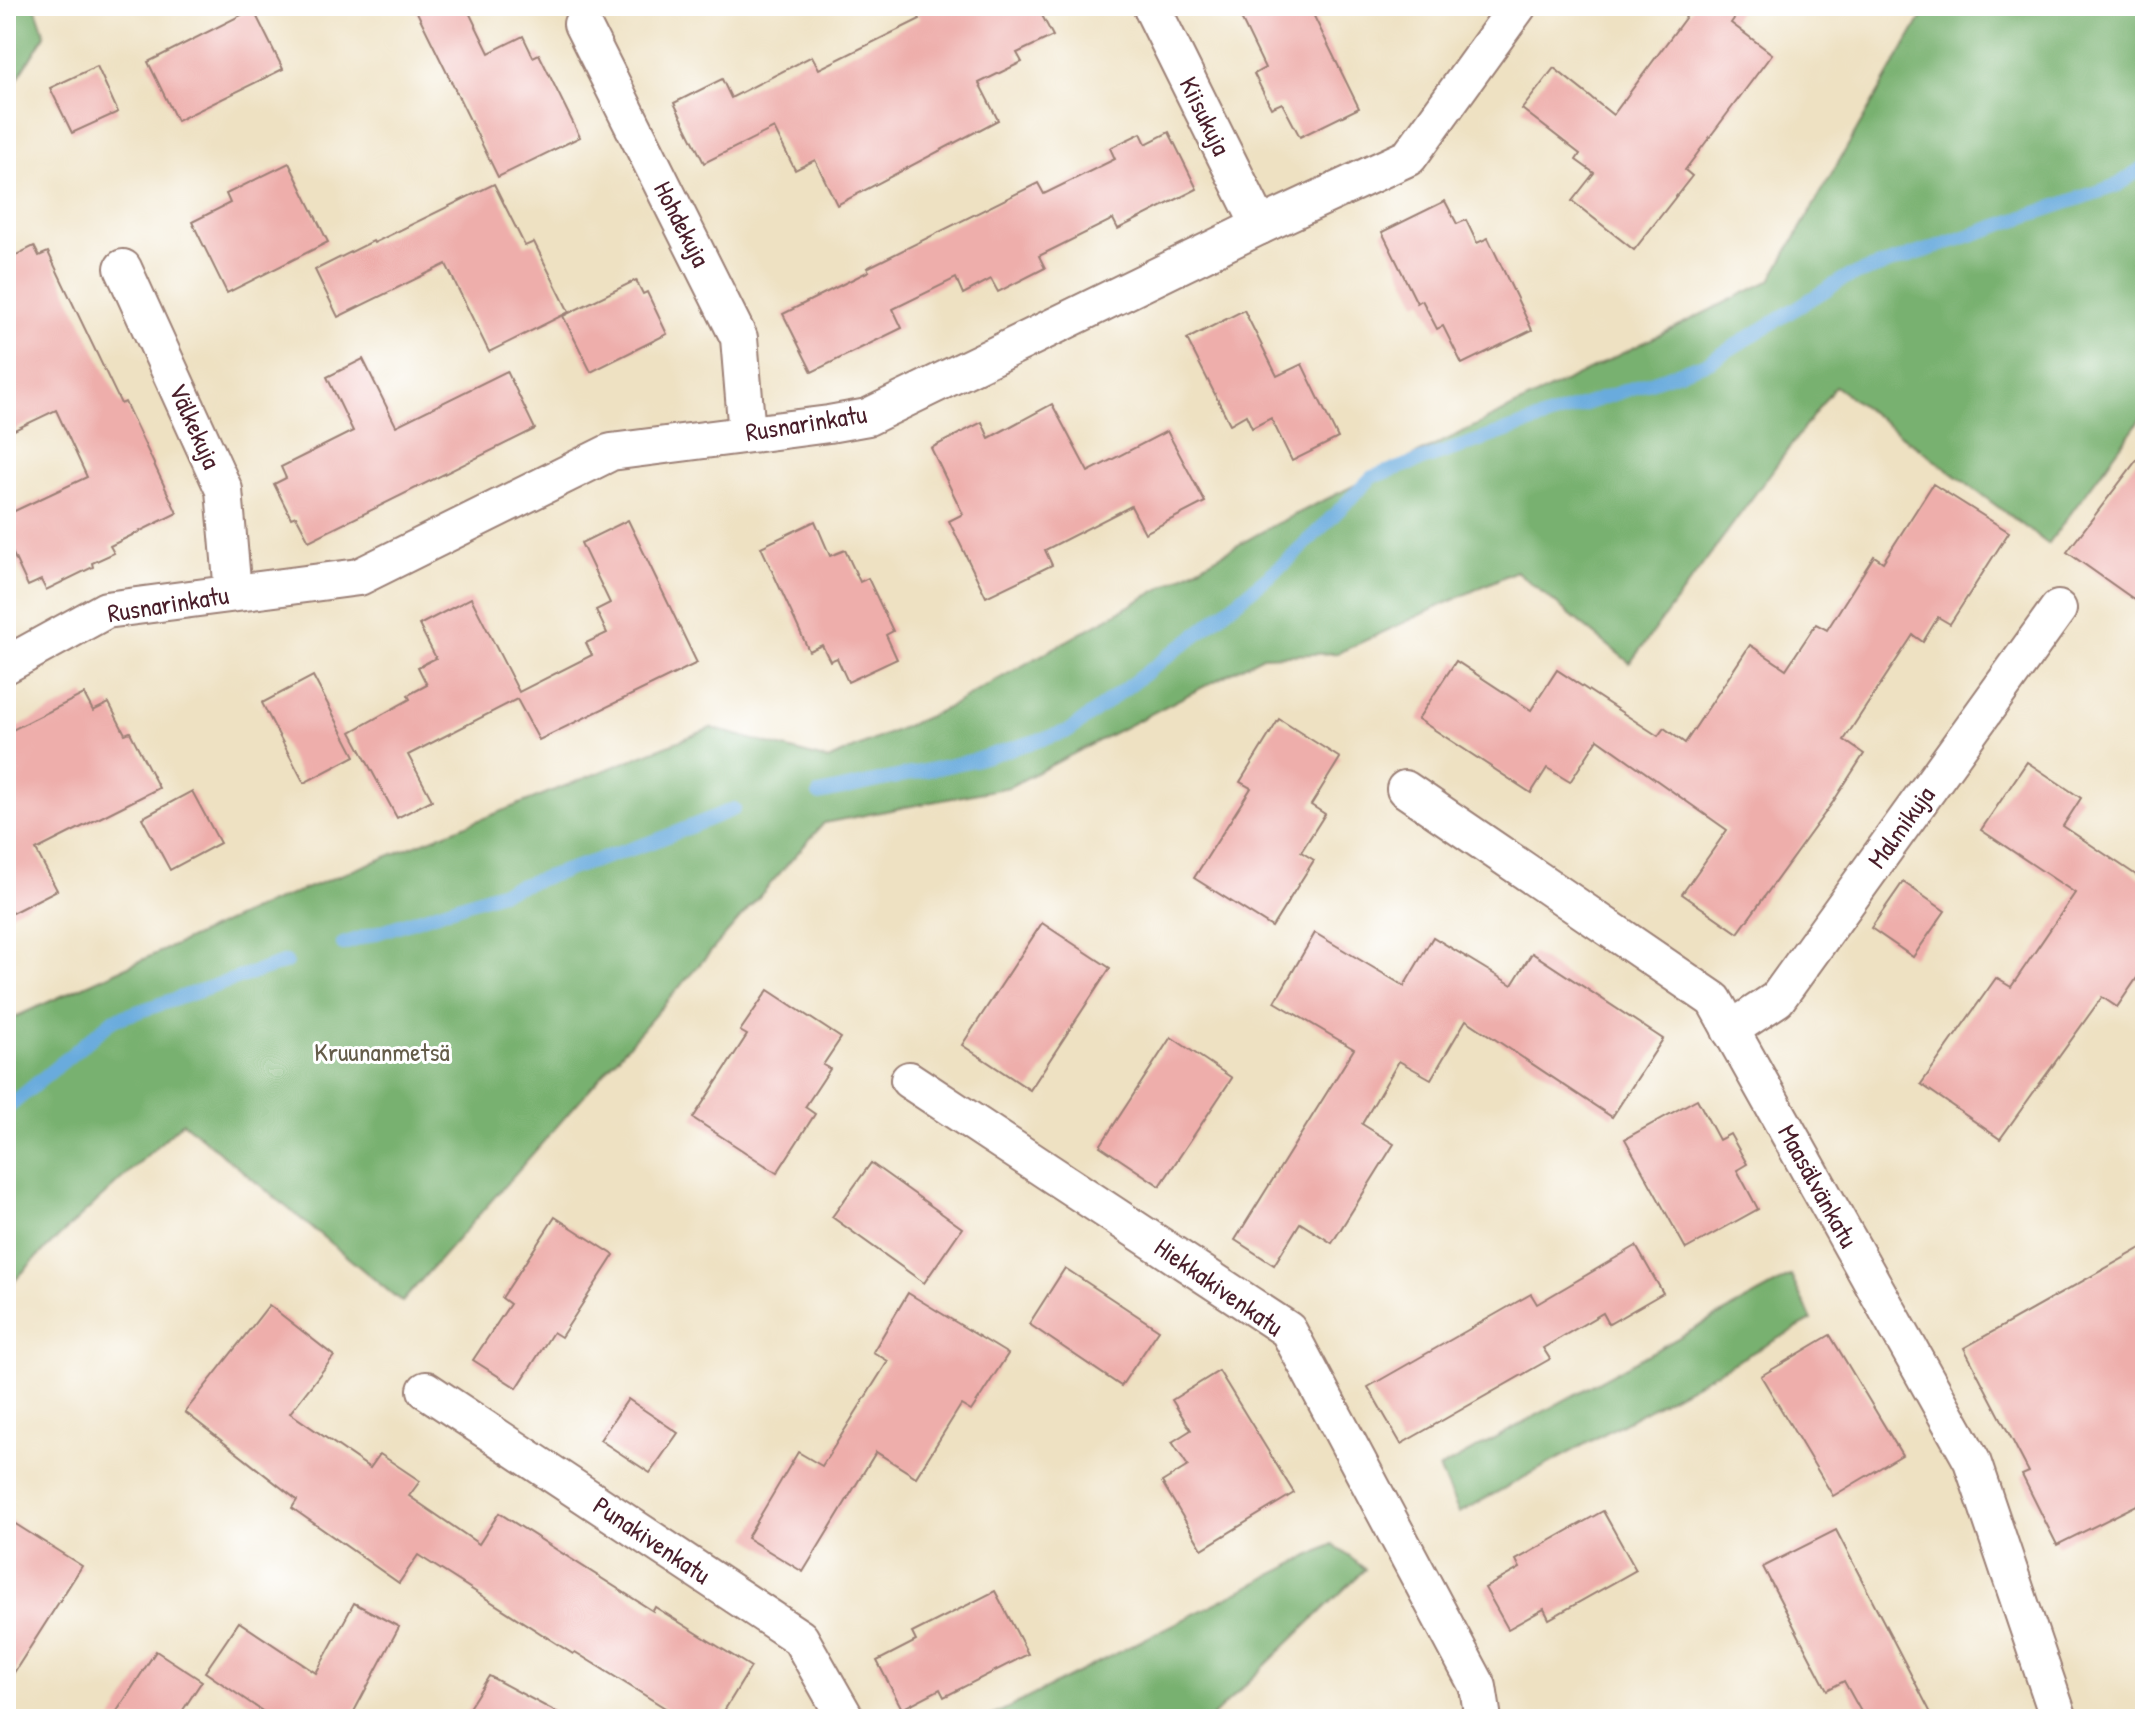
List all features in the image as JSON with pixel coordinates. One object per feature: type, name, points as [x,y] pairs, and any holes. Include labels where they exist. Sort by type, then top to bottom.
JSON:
[{"type":"street","name":"Kiisukuja","points":[[1151,6],[1260,226]]},
{"type":"street","name":"Rusnarinkatu","points":[[6,665],[106,610],[359,577],[611,452],[868,417],[1409,157],[1518,6]]},
{"type":"street","name":"Hohdekuja","points":[[582,24],[739,338],[747,434]]},
{"type":"street","name":"Välkekuja","points":[[123,268],[224,490],[233,593]]},
{"type":"street","name":"Malmikuja","points":[[1730,1030],[1777,999],[2058,609]]},
{"type":"street","name":"Maasälvänkatu","points":[[1405,789],[1714,1000],[1972,1461],[2059,1719]]},
{"type":"street","name":"Hiekkakivenkatu","points":[[909,1080],[1288,1330],[1478,1687],[1483,1719]]},
{"type":"street","name":"Punakivenkatu","points":[[426,1390],[800,1638],[846,1719]]},
{"type":"green space","points":[[6,6],[35,6],[45,35],[6,97]]},
{"type":"green space","name":"Kruunanmetsä","points":[[1928,6],[2145,6],[2145,413],[2048,544],[1835,386],[1630,663],[1516,571],[1338,653],[1263,656],[1009,787],[824,823],[402,1302],[183,1122],[38,1256],[6,1290],[6,1021],[260,907],[711,728],[828,760],[945,709],[1276,524],[1771,280]]},
{"type":"green space","points":[[1791,1276],[1812,1320],[1459,1513],[1439,1469]]},
{"type":"green space","points":[[1333,1544],[1365,1569],[1210,1719],[986,1719]]},
{"type":"building","points":[[414,6],[466,6],[489,53],[523,36],[533,57],[539,54],[580,137],[498,177]]},
{"type":"building","points":[[913,6],[1037,6],[1053,36],[1017,53],[1022,62],[979,83],[998,120],[837,205],[815,160],[795,170],[774,128],[704,163],[674,103],[722,79],[731,98],[812,56],[819,69],[920,19]]},
{"type":"building","points":[[1235,6],[1309,6],[1359,108],[1300,137],[1282,103],[1271,108],[1254,74],[1265,68]]},
{"type":"building","points":[[1694,6],[1743,6],[1731,23],[1772,54],[1685,170],[1692,176],[1634,250],[1572,201],[1594,173],[1576,160],[1580,154],[1522,109],[1554,68],[1613,115]]},
{"type":"building","points":[[253,9],[283,69],[177,121],[148,62]]},
{"type":"building","points":[[97,66],[118,112],[72,133],[50,88]]},
{"type":"building","points":[[1169,132],[1197,189],[1118,229],[1113,219],[1039,256],[1045,268],[998,292],[991,279],[963,294],[956,278],[893,309],[902,328],[812,372],[783,314],[869,271],[867,268],[1038,183],[1044,194],[1115,159],[1110,148],[1141,133],[1146,144]]},
{"type":"building","points":[[289,163],[328,242],[227,293],[192,222],[230,203],[226,194]]},
{"type":"building","points":[[494,184],[525,246],[534,242],[569,312],[489,352],[446,264],[338,317],[315,270]]},
{"type":"building","points":[[1445,201],[1457,224],[1466,220],[1477,243],[1488,238],[1532,330],[1462,364],[1443,326],[1437,329],[1422,300],[1417,303],[1382,232]]},
{"type":"building","points":[[34,246],[39,256],[48,252],[121,404],[125,402],[177,513],[110,546],[114,553],[46,590],[41,580],[28,586],[6,539],[6,515],[87,477],[56,410],[6,434],[6,260]]},
{"type":"building","points":[[636,280],[643,294],[647,292],[667,334],[591,372],[563,316]]},
{"type":"building","points":[[1244,310],[1277,376],[1302,364],[1338,438],[1292,461],[1271,418],[1252,428],[1246,415],[1230,424],[1187,339]]},
{"type":"building","points":[[363,359],[396,426],[507,371],[535,429],[309,541],[296,516],[291,518],[274,484],[286,478],[281,467],[353,431],[327,377]]},
{"type":"building","points":[[1052,404],[1088,472],[1167,431],[1205,502],[1145,533],[1131,506],[1045,550],[1052,565],[986,597],[949,521],[963,514],[931,448],[982,422],[989,438]]},
{"type":"building","points":[[2145,449],[2145,607],[2067,552]]},
{"type":"building","points":[[1933,484],[2009,532],[1950,624],[1938,617],[1923,642],[1913,635],[1844,740],[1864,754],[1738,933],[1682,894],[1727,830],[1598,739],[1570,782],[1547,768],[1531,793],[1418,719],[1456,661],[1531,710],[1557,670],[1658,736],[1664,728],[1685,743],[1750,645],[1786,669],[1816,624],[1827,630],[1874,556],[1883,562]]},
{"type":"building","points":[[628,520],[697,663],[539,740],[517,699],[408,755],[432,800],[397,818],[351,732],[410,699],[408,695],[427,685],[418,667],[436,658],[419,625],[471,598],[519,692],[592,655],[586,643],[607,633],[596,610],[610,603],[581,543]]},
{"type":"building","points":[[815,521],[830,556],[845,550],[860,582],[868,578],[893,631],[886,635],[897,659],[848,682],[837,658],[830,661],[822,645],[809,651],[761,547]]},
{"type":"building","points":[[313,676],[355,756],[304,783],[262,703]]},
{"type":"building","points":[[84,694],[93,711],[109,703],[125,734],[130,732],[159,788],[36,850],[57,890],[6,916],[6,733]]},
{"type":"building","points":[[1279,719],[1340,758],[1311,805],[1325,814],[1301,852],[1314,860],[1272,927],[1194,878],[1251,788],[1240,782]]},
{"type":"building","points":[[2027,762],[2081,798],[2063,826],[2145,881],[2145,966],[2117,1007],[2102,997],[2000,1139],[1921,1084],[1996,978],[2011,987],[2075,893],[1981,830]]},
{"type":"building","points":[[192,791],[220,843],[170,870],[142,818]]},
{"type":"building","points":[[1903,882],[1945,911],[1913,957],[1871,928]]},
{"type":"building","points":[[1042,923],[1110,968],[1030,1090],[962,1045]]},
{"type":"building","points":[[1315,933],[1404,986],[1433,937],[1512,985],[1532,953],[1663,1039],[1612,1117],[1466,1020],[1431,1079],[1399,1061],[1362,1124],[1394,1144],[1332,1243],[1300,1223],[1274,1265],[1235,1240],[1354,1049],[1275,1002]]},
{"type":"building","points":[[768,990],[841,1038],[823,1065],[830,1069],[805,1107],[815,1114],[777,1173],[693,1118],[747,1035],[740,1031]]},
{"type":"building","points":[[1171,1037],[1232,1078],[1160,1186],[1100,1146]]},
{"type":"building","points":[[1697,1099],[1719,1140],[1730,1134],[1747,1164],[1737,1170],[1758,1209],[1686,1249],[1625,1139]]},
{"type":"building","points":[[871,1163],[962,1228],[924,1283],[832,1217]]},
{"type":"building","points":[[555,1217],[614,1255],[561,1337],[553,1332],[517,1388],[473,1360],[510,1304],[502,1298]]},
{"type":"building","points":[[1636,1246],[1663,1293],[1609,1324],[1603,1313],[1543,1348],[1550,1359],[1401,1444],[1368,1387],[1531,1294],[1537,1304]]},
{"type":"building","points":[[2145,1246],[2145,1501],[2057,1545],[2022,1475],[2029,1472],[1964,1348]]},
{"type":"building","points":[[1065,1268],[1159,1330],[1121,1386],[1029,1324]]},
{"type":"building","points":[[908,1293],[1008,1354],[971,1411],[961,1405],[916,1477],[876,1452],[803,1572],[747,1538],[798,1452],[822,1466],[888,1361],[873,1352]]},
{"type":"building","points":[[269,1305],[334,1356],[290,1413],[370,1468],[380,1454],[420,1481],[409,1496],[479,1544],[499,1513],[653,1611],[655,1607],[751,1667],[719,1719],[683,1719],[575,1652],[573,1654],[418,1555],[399,1583],[292,1508],[297,1500],[185,1412]]},
{"type":"building","points":[[1830,1335],[1902,1455],[1833,1496],[1761,1376]]},
{"type":"building","points":[[1219,1371],[1294,1493],[1202,1549],[1162,1482],[1188,1466],[1172,1442],[1191,1430],[1172,1400]]},
{"type":"building","points":[[628,1399],[678,1433],[650,1473],[600,1440]]},
{"type":"building","points":[[1603,1511],[1636,1570],[1549,1619],[1544,1609],[1508,1629],[1485,1588],[1520,1568],[1516,1560]]},
{"type":"building","points":[[6,1518],[82,1566],[6,1685]]},
{"type":"building","points":[[1836,1530],[1934,1719],[1865,1719],[1844,1681],[1827,1690],[1763,1567]]},
{"type":"building","points":[[995,1591],[1028,1654],[944,1697],[940,1689],[902,1709],[877,1661],[916,1641],[912,1633]]},
{"type":"building","points":[[354,1603],[399,1627],[350,1719],[274,1719],[205,1672],[239,1622],[316,1673]]},
{"type":"building","points":[[156,1651],[202,1681],[177,1719],[112,1719]]},
{"type":"building","points":[[489,1676],[569,1719],[462,1719]]},
{"type":"waterway","points":[[819,794],[974,760],[1069,731],[1291,558],[1372,477],[1709,362],[1845,278],[2118,185],[2145,166]]},
{"type":"waterway","points":[[343,944],[655,841],[734,809]]},
{"type":"waterway","points":[[6,1109],[113,1020],[286,962]]}]
